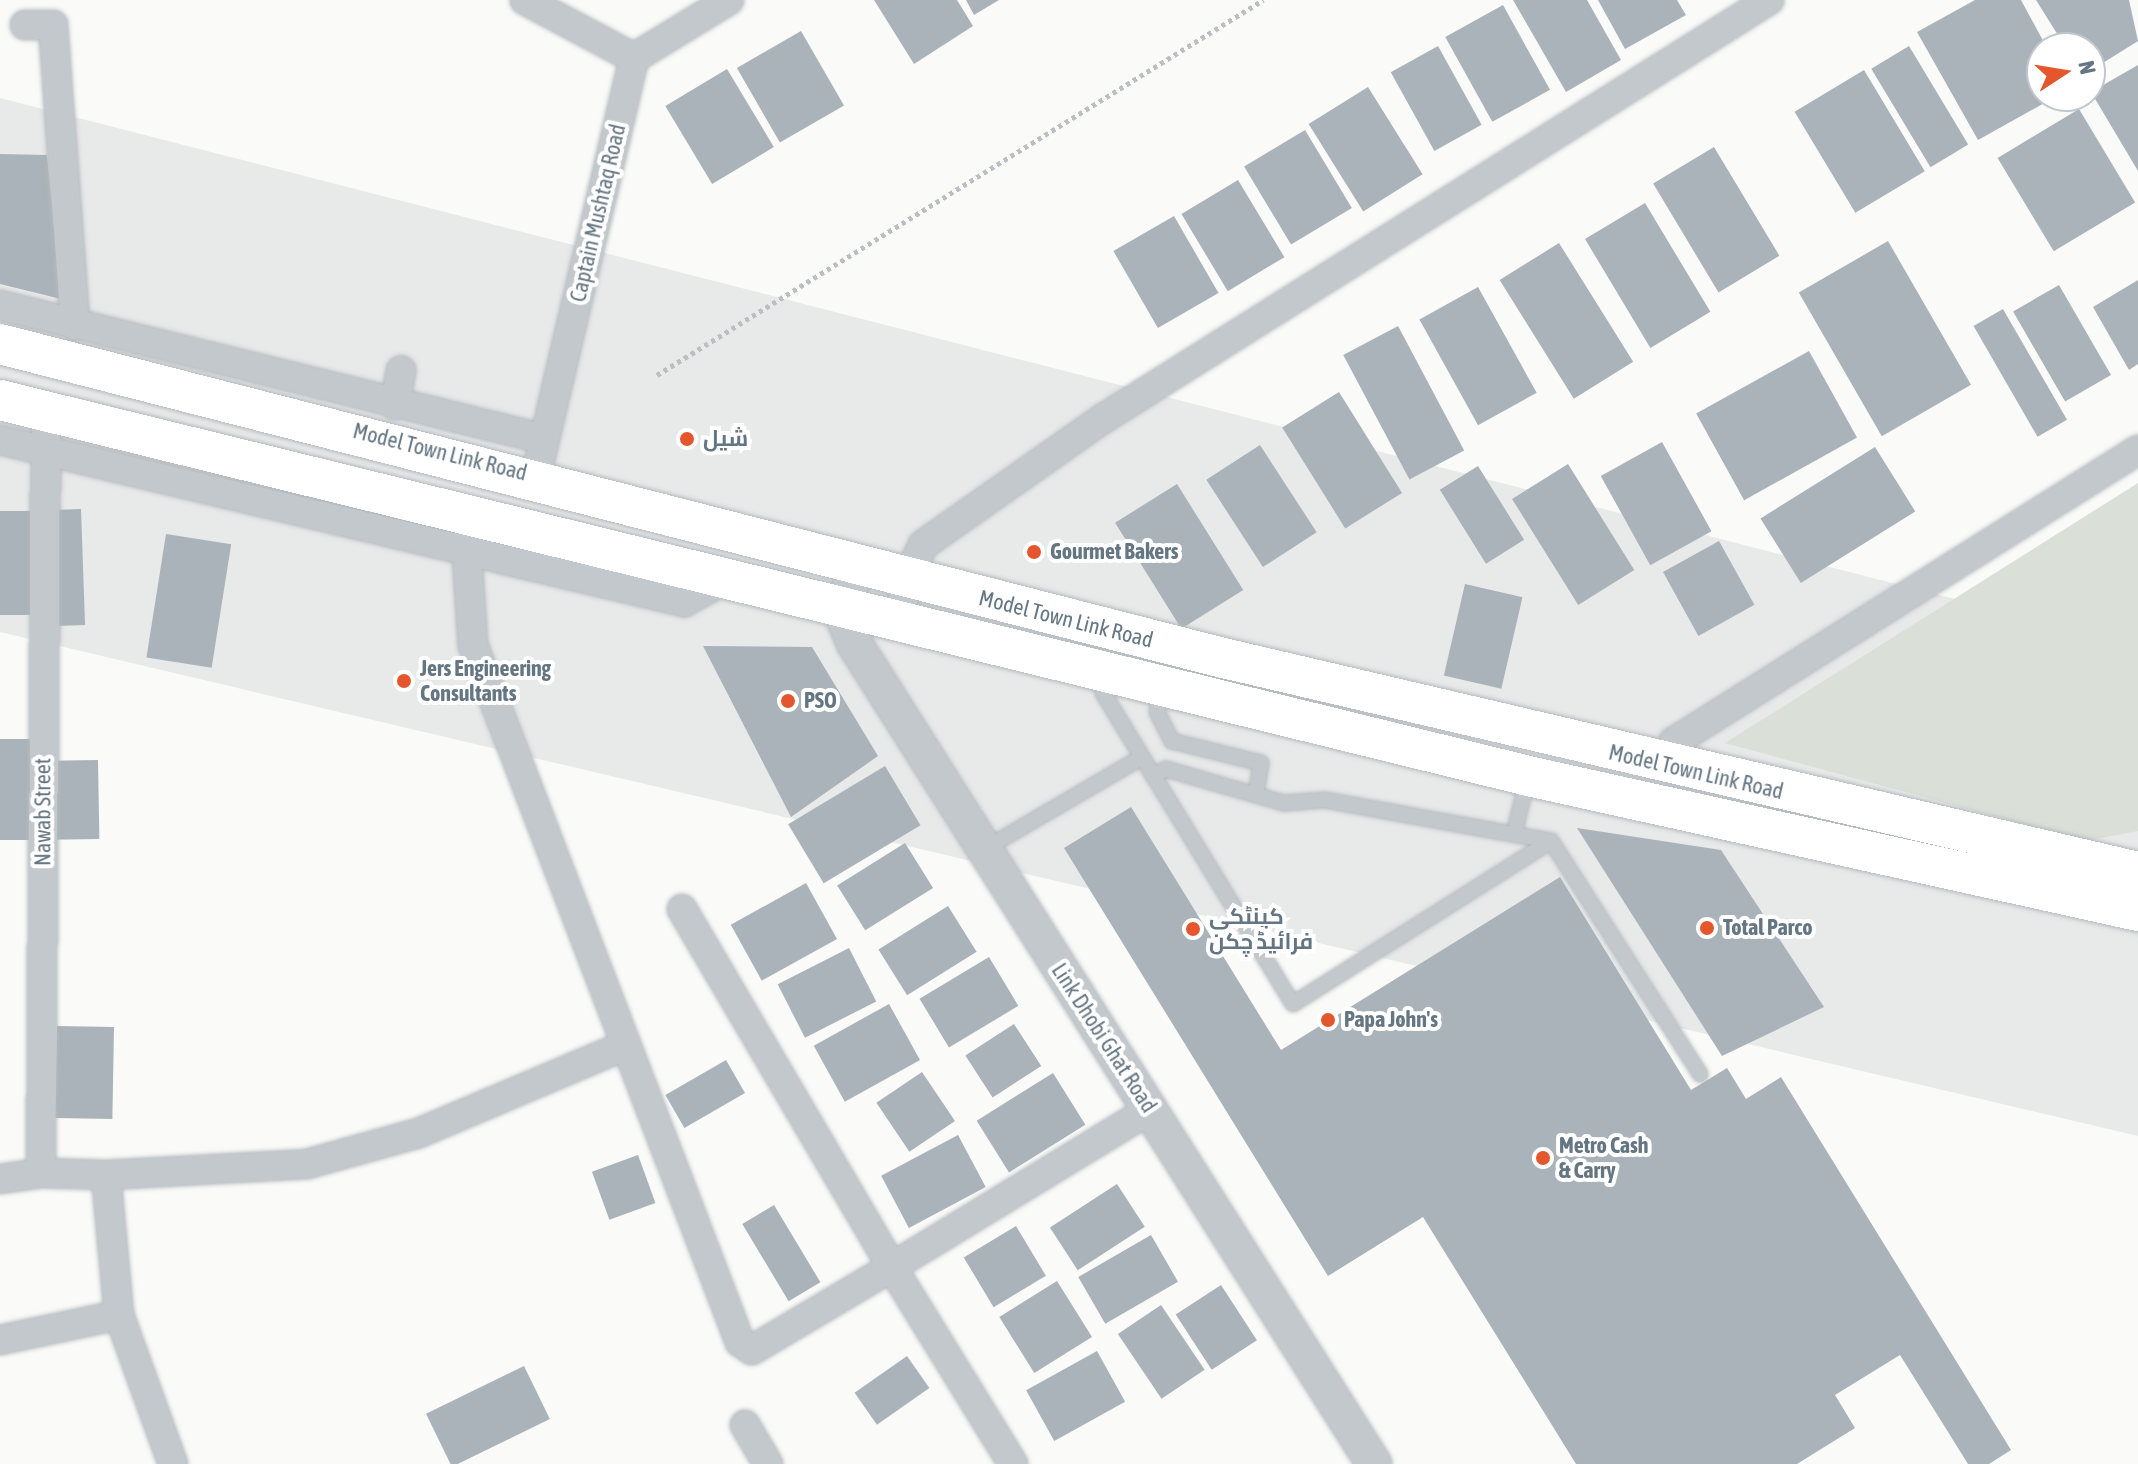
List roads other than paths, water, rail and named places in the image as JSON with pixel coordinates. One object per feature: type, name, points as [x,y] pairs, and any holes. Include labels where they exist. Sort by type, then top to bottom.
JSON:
[{"type":"main road","name":"Model Town Link Road","points":[[0,344],[540,458],[906,579],[1668,767],[2138,872]]},
{"type":"main road","name":"Model Town Link Road","points":[[0,400],[471,536],[722,581],[845,608],[1528,776],[2138,911]]},
{"type":"street","points":[[525,0],[634,58],[729,0]]},
{"type":"street","points":[[900,624],[906,579],[923,545],[1101,420],[1769,0]]},
{"type":"street","points":[[25,25],[53,25],[75,325]]},
{"type":"street","name":"Captain Mushtaq Road","points":[[540,458],[634,58]]},
{"type":"street","points":[[0,305],[395,405],[540,458]]},
{"type":"street","points":[[395,405],[401,371]]},
{"type":"street","name":"Nawab Street","points":[[41,1173],[46,411]]},
{"type":"street","points":[[0,440],[471,536],[473,645],[740,1342],[752,1350],[1149,1110]]},
{"type":"street","points":[[1668,767],[1674,742],[2138,450]]},
{"type":"street","points":[[845,608],[855,563]]},
{"type":"street","name":"Link Dhobi Ghat Road","points":[[845,608],[854,643],[1374,1464]]},
{"type":"street","points":[[682,909],[892,1267],[1013,1464]]},
{"type":"street","points":[[0,1179],[41,1173],[106,1175],[307,1164],[419,1133],[626,1045]]},
{"type":"street","points":[[106,1175],[119,1315],[173,1464]]},
{"type":"street","points":[[0,1340],[119,1315]]},
{"type":"street","points":[[745,1425],[764,1463]]},
{"type":"lane","points":[[1107,674],[1103,693],[1293,1004],[1551,841]]},
{"type":"lane","points":[[1161,687],[1157,712],[1172,741],[1261,763],[1256,795]]},
{"type":"lane","points":[[983,850],[1142,757]]},
{"type":"lane","points":[[1153,776],[1166,769],[1284,803],[1325,800],[1551,841],[1700,1074]]},
{"type":"lane","points":[[1514,834],[1528,776]]},
{"type":"place","name":"شیل","points":[[687,439]]},
{"type":"place","name":"Gourmet Bakers","points":[[1034,552]]},
{"type":"place","name":"Jers Engineering Consultants","points":[[404,681]]},
{"type":"place","name":"PSO","points":[[788,701]]},
{"type":"place","name":"Total Parco","points":[[1707,928]]},
{"type":"place","name":"کینٹکی فرائیڈ چکن","points":[[1193,929]]},
{"type":"place","name":"Papa John's","points":[[1328,1020]]},
{"type":"place","name":"Metro Cash & Carry","points":[[1543,1158]]}]
